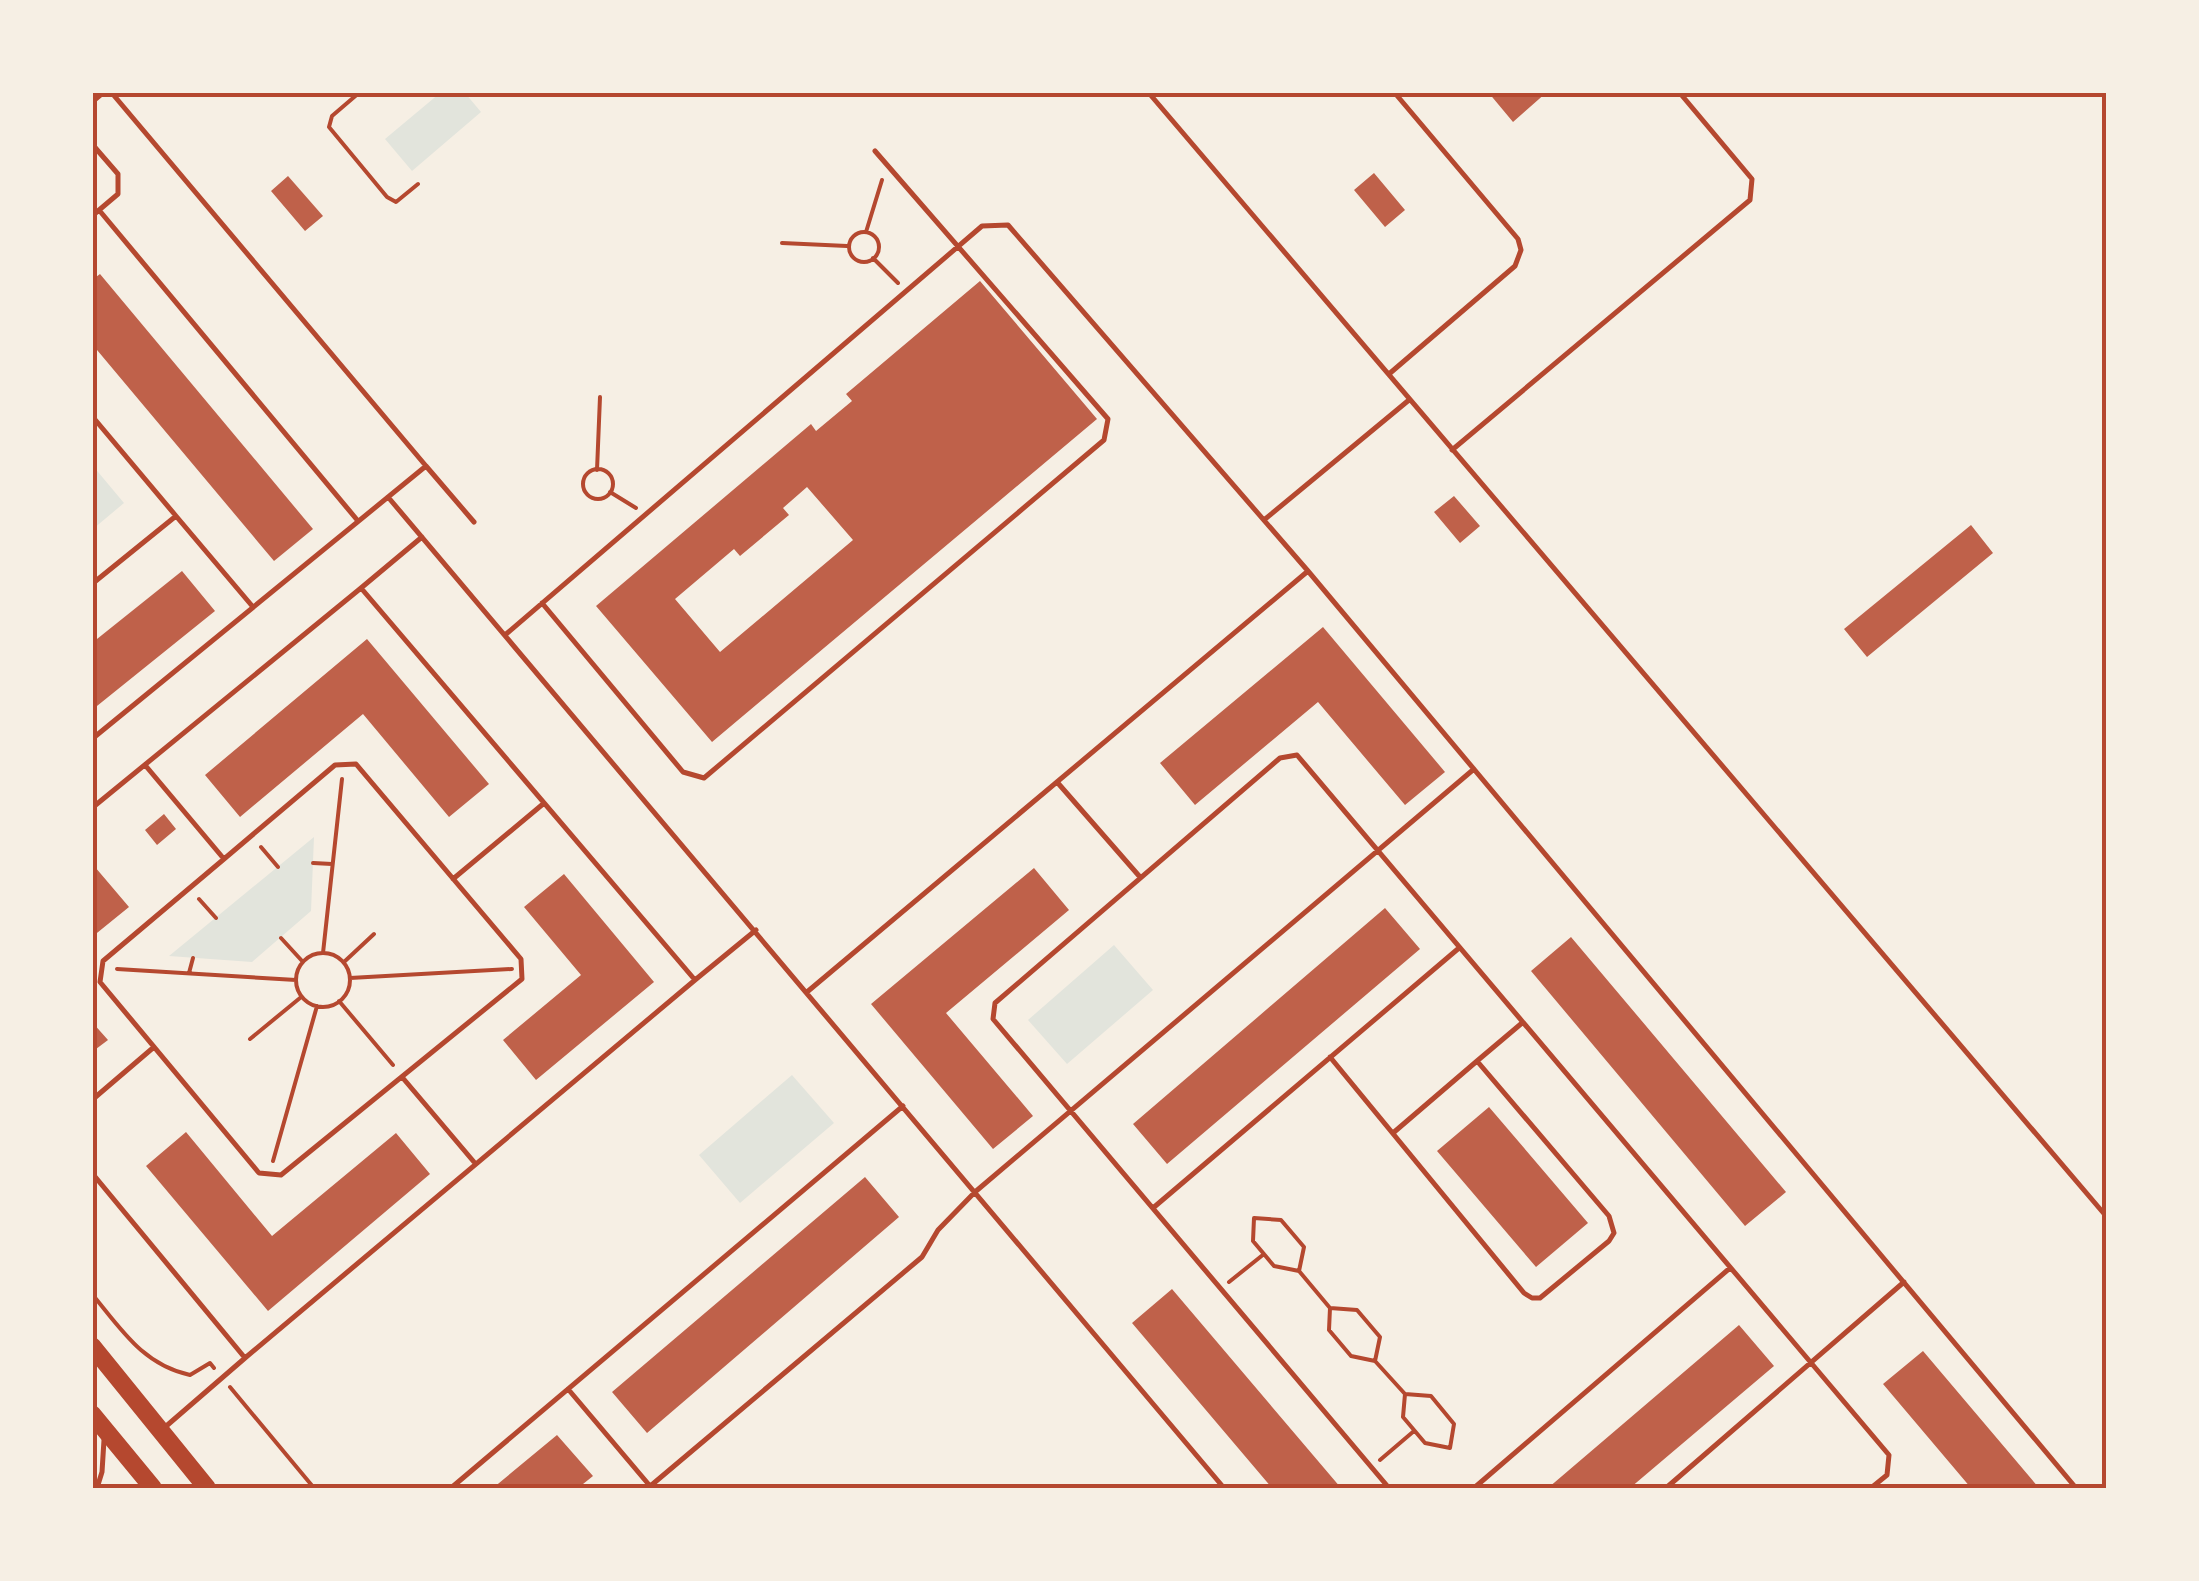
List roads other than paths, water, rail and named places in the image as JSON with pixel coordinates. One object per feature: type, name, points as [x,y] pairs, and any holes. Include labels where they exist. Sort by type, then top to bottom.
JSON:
[{"type":"highway","points":[[92,1346],[206,1488]]},
{"type":"highway","points":[[98,1420],[153,1488]]},
{"type":"lane","points":[[92,102],[107,92],[474,522]]},
{"type":"lane","points":[[1148,92],[2106,1216]]},
{"type":"lane","points":[[1388,375],[1515,266],[1521,250],[1518,239],[1394,92]]},
{"type":"lane","points":[[1452,450],[1750,200],[1752,179],[1679,92]]},
{"type":"lane","points":[[92,144],[118,174],[118,194],[96,213],[358,521]]},
{"type":"lane","points":[[542,603],[684,772],[704,778],[1104,440],[1108,419],[875,151]]},
{"type":"lane","points":[[505,634],[982,226],[1008,225],[1308,572],[2076,1488]]},
{"type":"lane","points":[[1264,520],[1410,400]]},
{"type":"lane","points":[[92,416],[254,608]]},
{"type":"lane","points":[[92,739],[426,466]]},
{"type":"lane","points":[[388,497],[1224,1488]]},
{"type":"lane","points":[[92,584],[176,516]]},
{"type":"lane","points":[[92,808],[422,536]]},
{"type":"lane","points":[[807,992],[1308,572]]},
{"type":"lane","points":[[360,588],[695,980]]},
{"type":"lane","points":[[1389,1488],[994,1020],[995,1003],[1280,758],[1297,755],[1888,1455],[1887,1475],[1870,1488]]},
{"type":"lane","points":[[356,764],[520,959],[522,979],[282,1174],[259,1173],[100,982],[103,961],[224,859],[335,765],[356,764]]},
{"type":"lane","points":[[145,766],[224,859]]},
{"type":"lane","points":[[568,1389],[649,1488],[922,1257],[938,1230],[975,1192],[1474,769]]},
{"type":"lane","points":[[1057,782],[1140,878]]},
{"type":"lane","points":[[453,878],[544,804]]},
{"type":"lane","points":[[160,1432],[474,1162],[756,930]]},
{"type":"lane","points":[[1152,1208],[1459,948]]},
{"type":"lane","points":[[1392,1134],[1523,1022]]},
{"type":"lane","points":[[92,1100],[154,1047]]},
{"type":"lane","points":[[1330,1057],[1532,1298],[1548,1293],[1609,1242],[1614,1233],[1609,1216],[1477,1061]]},
{"type":"lane","points":[[402,1077],[474,1162]]},
{"type":"lane","points":[[451,1488],[903,1106]]},
{"type":"lane","points":[[92,1173],[245,1358]]},
{"type":"lane","points":[[1474,1488],[1730,1268]]},
{"type":"lane","points":[[1666,1488],[1904,1282]]},
{"type":"lane","points":[[97,1488],[105,1449],[98,1420]]}]
